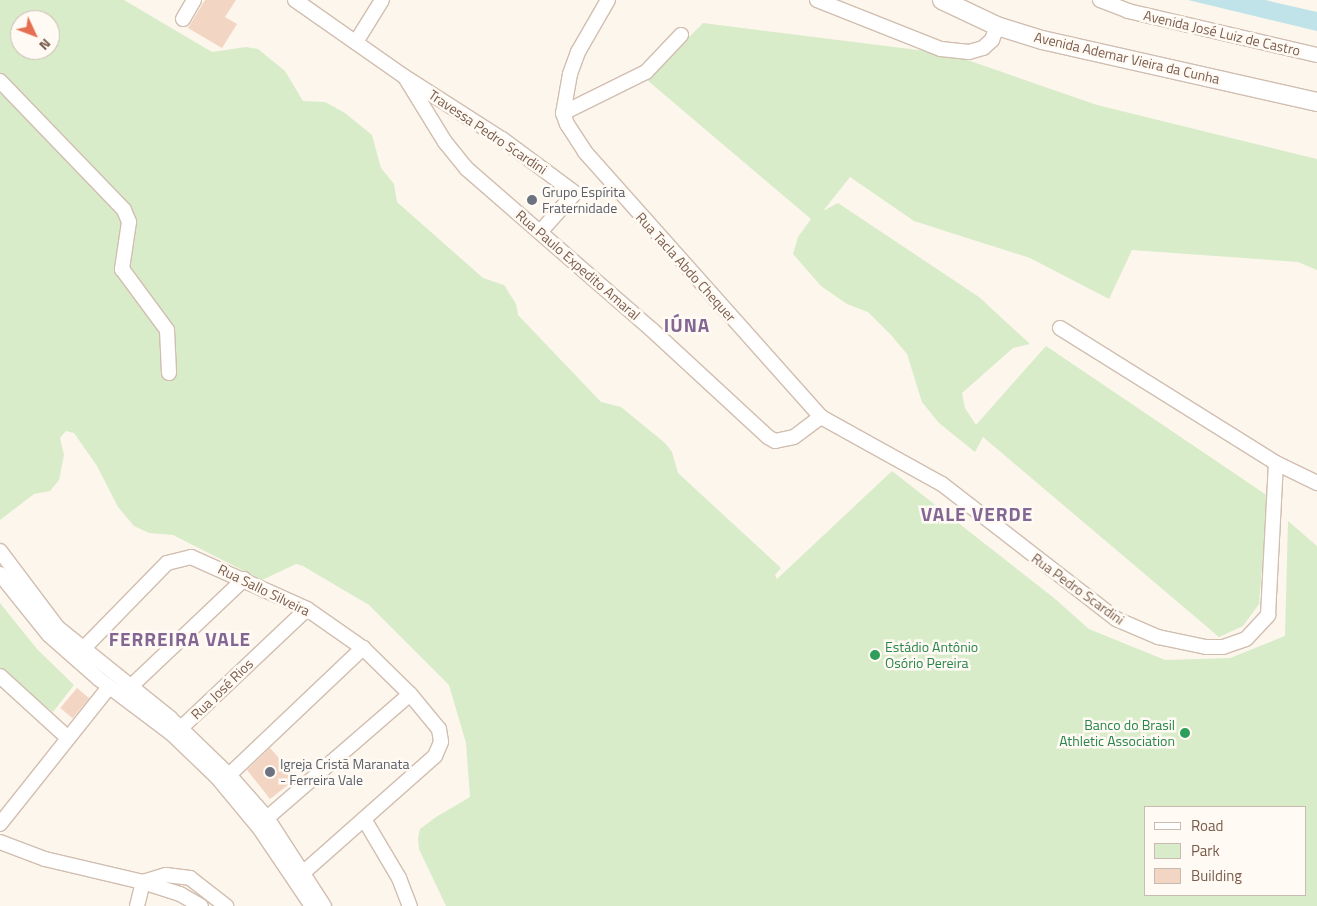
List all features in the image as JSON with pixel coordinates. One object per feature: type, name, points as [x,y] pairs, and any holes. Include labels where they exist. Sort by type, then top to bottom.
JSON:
[{"type":"street","name":"Rua Paulo Expedito Amaral","points":[[295,0],[405,78],[454,156],[768,437],[775,441],[794,437],[821,417]]},
{"type":"street","points":[[356,42],[382,0]]},
{"type":"street","points":[[563,113],[576,60],[608,0]]},
{"type":"street","points":[[818,0],[941,49],[969,52],[983,48],[992,40],[997,26]]},
{"type":"street","name":"Avenida José Luiz de Castro","points":[[1100,0],[1128,11],[1317,55]]},
{"type":"street","points":[[183,18],[191,1]]},
{"type":"street","name":"Avenida Ademar Vieira da Cunha","points":[[952,2],[997,26],[1115,58],[1317,102]]},
{"type":"street","points":[[563,113],[646,72],[681,35]]},
{"type":"street","name":"Travessa Pedro Scardini","points":[[405,78],[502,139],[575,193],[540,232]]},
{"type":"street","points":[[0,81],[124,210],[129,222],[123,244],[122,269],[166,330],[169,373]]},
{"type":"street","name":"Rua Tacla Abdo Chequer","points":[[563,113],[585,152],[821,417]]},
{"type":"street","points":[[1060,328],[1276,463],[1317,482]]},
{"type":"street","name":"Rua Pedro Scardini","points":[[821,417],[942,484],[1116,619],[1149,634],[1206,647],[1222,647],[1246,639],[1268,615],[1276,463]]},
{"type":"street","points":[[0,551],[43,611],[217,777],[270,843],[312,906]]},
{"type":"street","name":"Rua Sallo Silveira","points":[[83,649],[167,563],[181,558],[200,559],[307,609],[364,648],[410,694],[439,729],[441,742],[435,756],[364,819]]},
{"type":"street","points":[[0,574],[49,634],[109,687],[126,692],[181,728],[230,775],[267,818],[304,872],[324,906]]},
{"type":"street","points":[[126,692],[244,579]]},
{"type":"street","name":"Rua José Rios","points":[[181,728],[307,609]]},
{"type":"street","points":[[230,775],[364,648]]},
{"type":"street","points":[[0,676],[68,738]]},
{"type":"street","points":[[0,824],[109,687]]},
{"type":"street","points":[[267,818],[410,694]]},
{"type":"street","points":[[304,872],[364,819],[399,878],[410,906]]},
{"type":"street","points":[[0,842],[45,859],[143,882],[180,894],[201,906]]},
{"type":"street","points":[[143,882],[166,875],[190,878],[226,906]]},
{"type":"street","points":[[137,906],[143,882]]},
{"type":"green space","points":[[0,0],[124,0],[212,52],[246,47],[258,49],[285,71],[303,101],[325,102],[345,113],[372,135],[381,168],[394,184],[397,202],[483,278],[504,285],[516,304],[518,315],[601,402],[621,407],[665,443],[672,452],[678,473],[781,568],[775,575],[777,579],[892,471],[1054,598],[1089,629],[1165,660],[1230,658],[1285,636],[1288,521],[1317,546],[1317,906],[446,906],[419,849],[418,838],[420,829],[470,797],[466,743],[449,685],[369,605],[303,566],[296,564],[262,580],[173,535],[149,533],[134,526],[118,507],[97,466],[74,433],[66,431],[60,438],[64,455],[59,480],[50,491],[34,494],[0,520]]},
{"type":"green space","points":[[703,23],[950,54],[1097,105],[1317,159],[1317,270],[1298,262],[1132,250],[1109,299],[1030,258],[914,221],[850,177],[823,211],[838,203],[979,297],[1030,344],[1013,348],[962,393],[965,408],[976,425],[1046,346],[1268,496],[1259,604],[1243,626],[1219,637],[983,437],[975,452],[939,423],[922,402],[907,354],[891,335],[868,312],[847,304],[821,286],[793,254],[798,237],[811,219],[647,80]]},
{"type":"green space","points":[[0,603],[37,649],[74,685],[53,712],[0,670]]},
{"type":"water","points":[[1188,0],[1265,0],[1317,12],[1317,31]]},
{"type":"building","points":[[205,0],[236,0],[225,17],[237,24],[222,48],[188,28]]},
{"type":"building","points":[[77,688],[89,698],[73,718],[60,708]]},
{"type":"building","name":"Igreja Cristã Maranata - Ferreira Vale","points":[[270,748],[297,778],[270,799],[247,770]]},
{"type":"place","name":"Grupo Espírita Fraternidade","points":[[532,200]]},
{"type":"place","name":"Estádio Antônio Osório Pereira","points":[[875,655]]},
{"type":"place","name":"Banco do Brasil Athletic Association","points":[[1185,733]]},
{"type":"place","name":"Igreja Cristã Maranata - Ferreira Vale","points":[[270,772]]},
{"type":"district","name":"IÚNA","points":[[687,325]]},
{"type":"district","name":"VALE VERDE","points":[[977,514]]},
{"type":"district","name":"FERREIRA VALE","points":[[180,639]]}]
